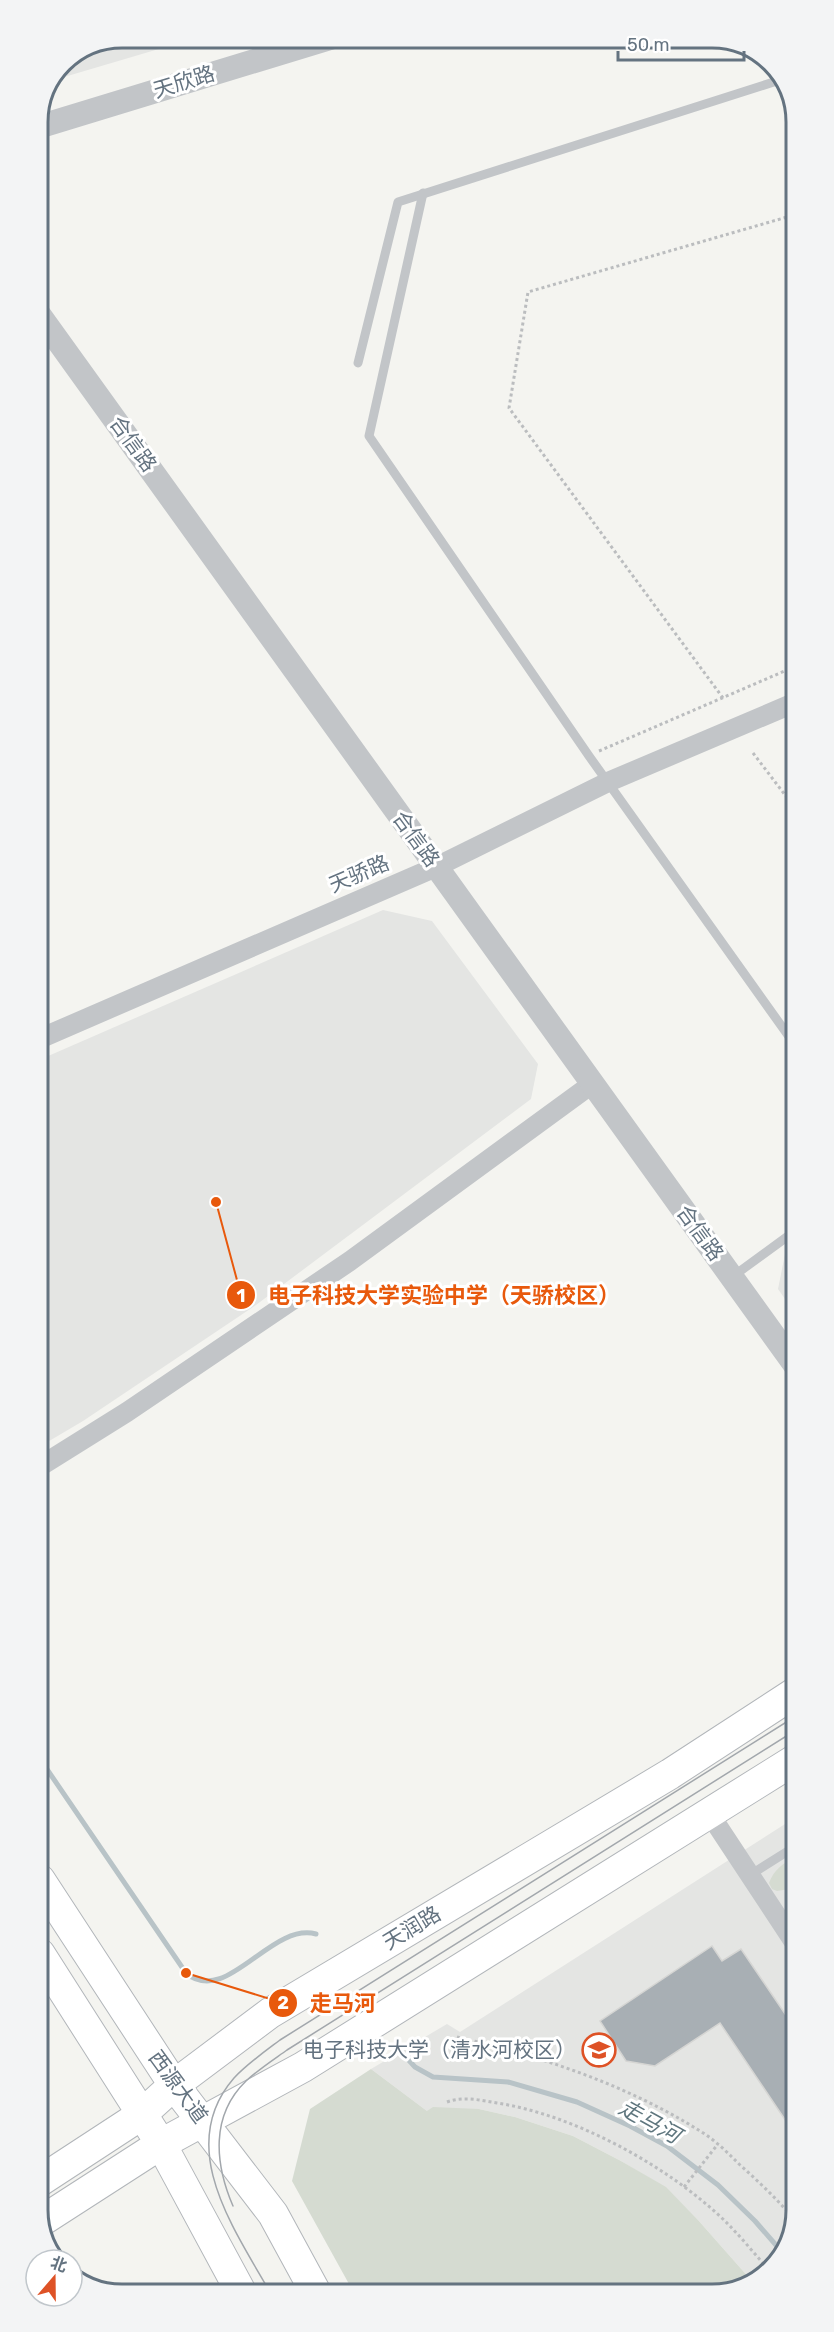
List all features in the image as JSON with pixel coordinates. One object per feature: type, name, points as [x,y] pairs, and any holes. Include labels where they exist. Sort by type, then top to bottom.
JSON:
[{"type":"main road","name":"天润路","points":[[48,2176],[141,2115],[174,2085],[270,2013],[670,1774],[786,1699]]},
{"type":"main road","points":[[49,2216],[161,2144],[303,2067],[786,1765]]},
{"type":"main road","name":"西源大道","points":[[48,1892],[174,2085],[273,2214],[311,2284]]},
{"type":"main road","name":"西源大道","points":[[48,1967],[161,2144],[237,2284]]},
{"type":"street","name":"天欣路","points":[[48,124],[297,48]]},
{"type":"street","name":"合信路","points":[[48,326],[786,1352]]},
{"type":"street","name":"天骄路","points":[[48,1035],[436,867],[608,782],[786,706]]},
{"type":"street","points":[[48,1461],[127,1412],[350,1261],[592,1084]]},
{"type":"street","points":[[709,1813],[786,1930]]},
{"type":"lane","points":[[358,363],[398,202],[774,82]]},
{"type":"lane","points":[[423,193],[369,436],[608,782],[786,1032]]},
{"type":"lane","points":[[732,1277],[786,1238]]},
{"type":"lane","points":[[750,1875],[786,1852]]},
{"type":"path","points":[[723,698],[509,408],[528,292],[786,217]]},
{"type":"path","points":[[590,756],[786,670]]},
{"type":"path","points":[[753,753],[786,796]]},
{"type":"path","points":[[457,2037],[526,2055],[597,2080],[672,2115],[702,2132],[718,2145],[786,2210]]},
{"type":"path","points":[[447,2102],[470,2099],[526,2108],[558,2119],[631,2152],[684,2187],[724,2221],[763,2264]]},
{"type":"path","points":[[684,2187],[718,2145]]},
{"type":"shaded area","points":[[162,48],[63,77],[81,60],[107,49]]},
{"type":"shaded area","points":[[383,910],[432,921],[538,1064],[531,1099],[256,1305],[83,1421],[48,1442],[48,1056]]},
{"type":"shaded area","points":[[786,1249],[786,1300],[778,1289]]},
{"type":"shaded area","name":"电子科技大学（清水河校区）","points":[[786,1823],[786,2210],[778,2243],[771,2255],[753,2272],[747,2275],[666,2188],[621,2161],[573,2136],[515,2117],[479,2109],[427,2111],[371,2069],[447,2024],[460,2032]]},
{"type":"shaded area","points":[[786,1862],[786,1890],[777,1891],[772,1889],[769,1883],[776,1870]]},
{"type":"shaded area","points":[[371,2069],[427,2111],[433,2107],[479,2109],[515,2117],[573,2136],[666,2187],[747,2275],[731,2281],[712,2284],[349,2284],[292,2181],[310,2109]]},
{"type":"building","points":[[712,1946],[722,1961],[741,1949],[786,2015],[786,2121],[720,2023],[655,2066],[626,2061],[600,2021]]},
{"type":"waterway","name":"走马河","points":[[48,1771],[186,1973],[201,1981],[217,1980],[282,1940],[299,1934],[316,1934]]},
{"type":"waterway","name":"走马河","points":[[404,2055],[415,2067],[433,2077],[508,2082],[577,2102],[630,2126],[667,2146],[718,2185],[776,2246]]},
{"type":"tram line","points":[[265,2284],[228,2216],[216,2188],[210,2160],[209,2132],[217,2104],[234,2078],[280,2040],[786,1722]]},
{"type":"tram line","points":[[233,2206],[222,2174],[219,2141],[226,2109],[246,2081],[287,2050],[786,1736]]},
{"type":"place","name":"电子科技大学实验中学（天骄校区）","points":[[216,1202]]},
{"type":"place","name":"走马河","points":[[186,1973]]},
{"type":"place","name":"电子科技大学（清水河校区）","points":[[599,2050]]}]
